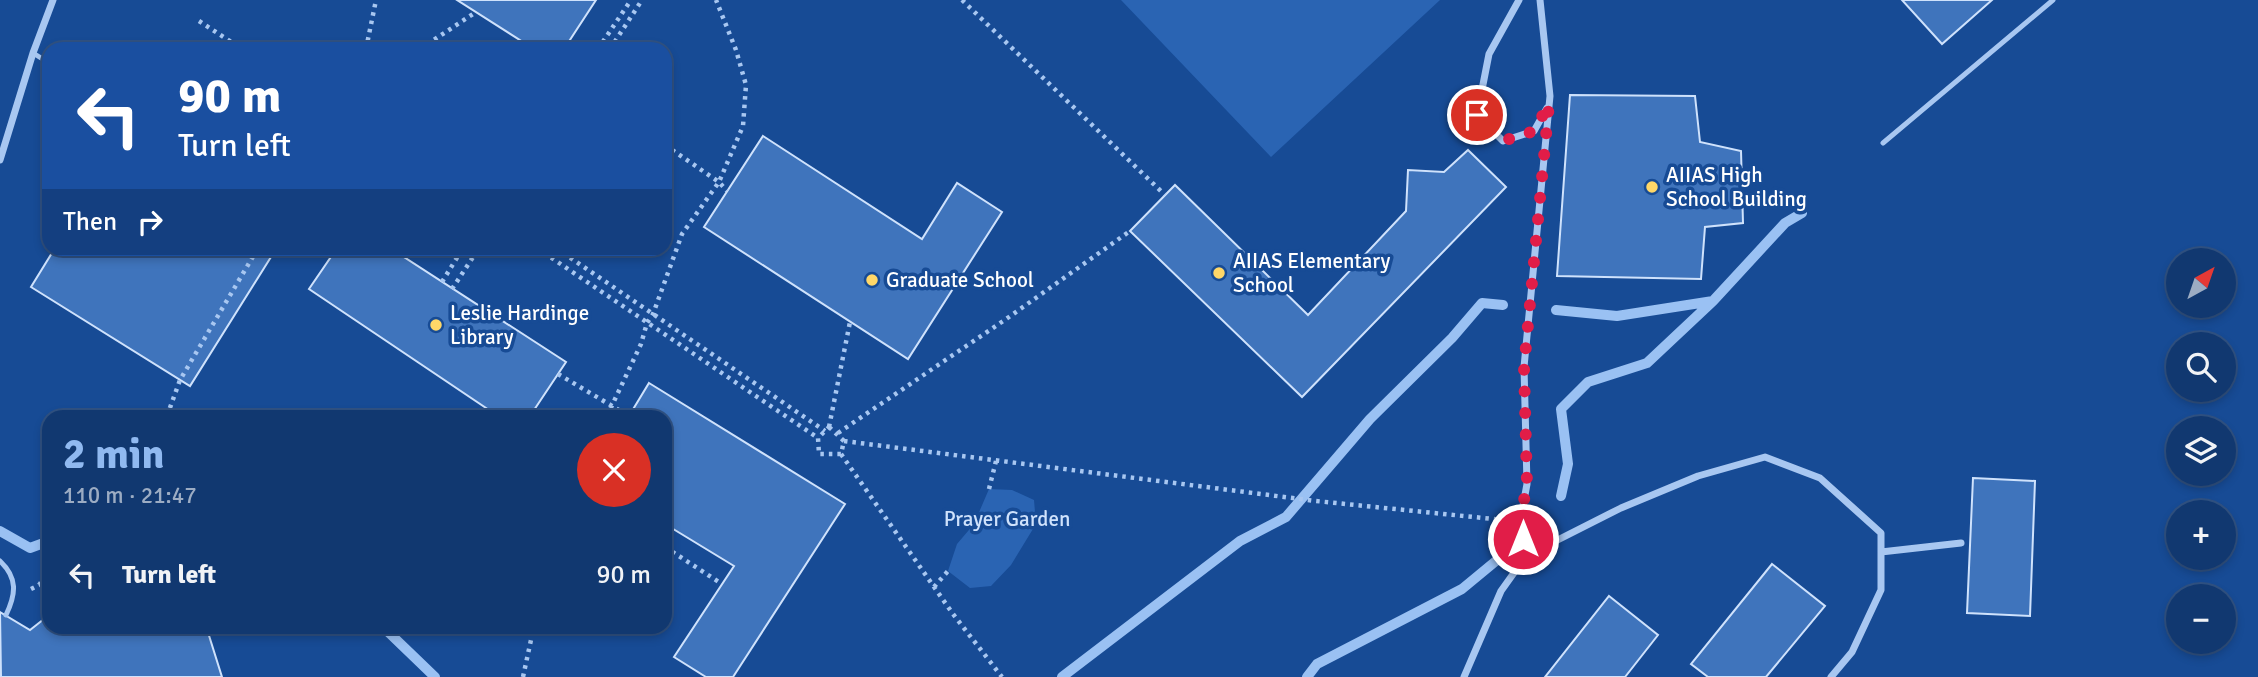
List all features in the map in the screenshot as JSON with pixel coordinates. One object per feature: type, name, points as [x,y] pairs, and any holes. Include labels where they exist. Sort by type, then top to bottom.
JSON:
[{"type":"street","points":[[0,160],[33,53],[53,0]]},
{"type":"street","points":[[1519,0],[1489,54],[1477,115],[1503,141],[1534,131],[1549,104]]},
{"type":"street","points":[[1525,555],[1520,522],[1527,484],[1524,367],[1549,104],[1540,0]]},
{"type":"street","points":[[1464,677],[1501,591],[1525,555],[1621,508],[1698,476],[1765,457],[1820,478],[1881,533],[1881,590],[1852,652],[1831,677]]},
{"type":"street","points":[[1881,552],[1961,543]]},
{"type":"lane","points":[[1883,143],[2053,0]]},
{"type":"lane","points":[[33,53],[42,59]]},
{"type":"lane","points":[[0,561],[10,571],[15,597],[6,615]]},
{"type":"path","points":[[367,42],[376,0]]},
{"type":"path","points":[[603,42],[631,0]]},
{"type":"path","points":[[615,42],[642,0]]},
{"type":"path","points":[[611,410],[641,344],[682,234],[719,181],[743,126],[746,85],[736,50],[716,0]]},
{"type":"path","points":[[962,0],[1165,195]]},
{"type":"path","points":[[431,42],[476,12]]},
{"type":"path","points":[[199,21],[231,42]]},
{"type":"path","points":[[672,150],[719,181],[727,191]]},
{"type":"path","points":[[838,433],[1130,231]]},
{"type":"path","points":[[169,410],[180,380],[253,256]]},
{"type":"path","points":[[442,282],[458,256]]},
{"type":"path","points":[[452,289],[474,256]]},
{"type":"path","points":[[549,256],[818,438]]},
{"type":"path","points":[[568,256],[827,429],[838,433],[844,441],[1289,498],[1520,522]]},
{"type":"path","points":[[841,454],[819,454],[818,438],[827,429],[850,322]]},
{"type":"path","points":[[558,374],[619,410]]},
{"type":"path","points":[[844,441],[841,454],[934,587],[1002,677]]},
{"type":"path","points":[[989,489],[996,461]]},
{"type":"path","points":[[672,552],[722,584]]},
{"type":"path","points":[[934,587],[948,571]]},
{"type":"path","points":[[523,677],[532,634]]},
{"type":"green space","points":[[1121,0],[1440,0],[1271,157]]},
{"type":"green space","name":"Prayer Garden","points":[[989,489],[1012,490],[1034,500],[1036,524],[1011,565],[991,586],[970,588],[948,571],[957,544],[974,524]]},
{"type":"building","points":[[457,0],[596,0],[569,42],[523,42]]},
{"type":"building","points":[[1902,0],[1992,0],[1942,44]]},
{"type":"building","name":"AIIAS High School Building","points":[[1570,95],[1695,96],[1700,142],[1741,151],[1743,223],[1705,227],[1701,279],[1557,276]]},
{"type":"building","name":"Graduate School","points":[[763,136],[922,239],[957,183],[1002,212],[908,359],[704,227]]},
{"type":"building","name":"AIIAS Elementary School","points":[[1468,150],[1506,187],[1302,397],[1130,231],[1175,185],[1308,315],[1406,211],[1408,170],[1444,172]]},
{"type":"building","points":[[50,256],[272,256],[190,386],[31,287]]},
{"type":"building","name":"Leslie Hardinge Library","points":[[332,256],[402,256],[566,362],[534,410],[489,410],[309,289]]},
{"type":"building","points":[[649,383],[845,504],[733,677],[706,677],[674,657],[734,566],[672,528],[672,410],[633,410]]},
{"type":"building","points":[[1973,478],[2035,481],[2030,616],[1967,613]]},
{"type":"building","points":[[1772,564],[1825,606],[1766,677],[1708,677],[1691,664]]},
{"type":"building","points":[[1609,596],[1658,635],[1625,677],[1545,677]]},
{"type":"building","points":[[0,612],[30,630],[42,621],[42,634],[209,634],[222,677],[1,677]]},
{"type":"waterway","points":[[1556,310],[1617,316],[1713,301],[1785,223],[1802,213]]},
{"type":"waterway","points":[[1561,496],[1568,464],[1561,409],[1588,382],[1647,363],[1713,301]]},
{"type":"waterway","points":[[1062,677],[1240,541],[1286,517],[1370,419],[1452,338],[1482,303],[1503,305]]},
{"type":"waterway","points":[[0,531],[30,548],[42,544]]},
{"type":"waterway","points":[[1307,677],[1317,664],[1462,589],[1508,551]]},
{"type":"waterway","points":[[390,634],[435,677]]},
{"type":"place","name":"AIIAS High School Building","points":[[1652,187]]},
{"type":"place","name":"AIIAS Elementary School","points":[[1219,273]]},
{"type":"place","name":"Graduate School","points":[[872,280]]},
{"type":"place","name":"Leslie Hardinge Library","points":[[436,325]]},
{"type":"route","points":[[1477,115],[1503,141],[1534,131],[1549,104],[1524,367],[1527,484],[1520,522],[1523,539]]}]
